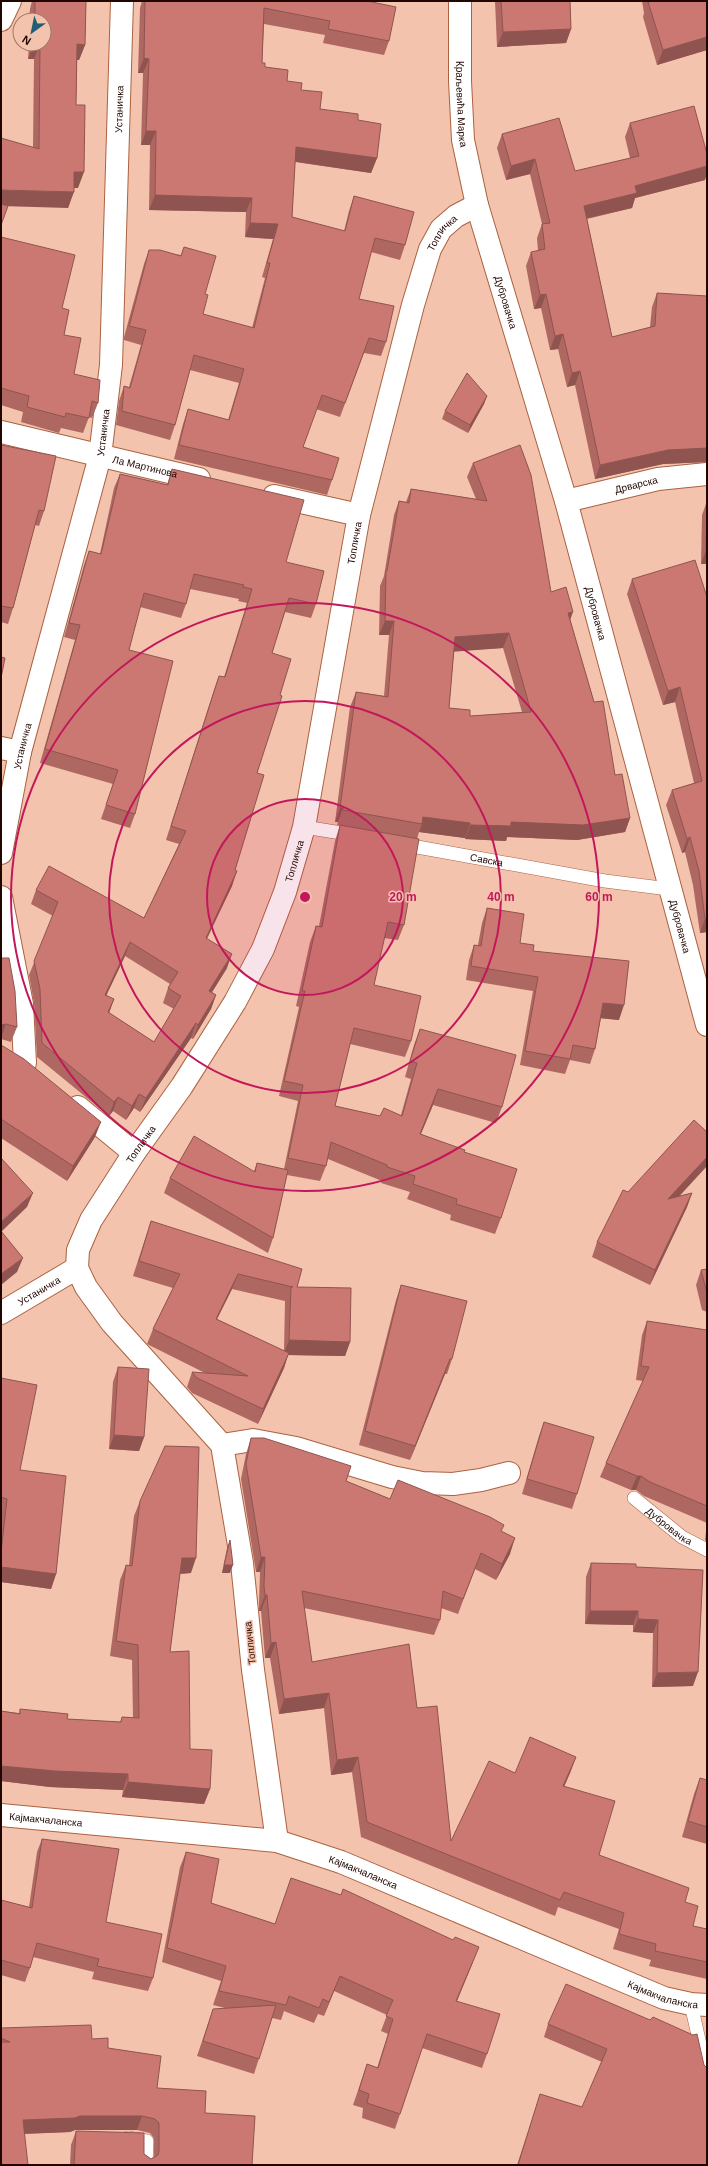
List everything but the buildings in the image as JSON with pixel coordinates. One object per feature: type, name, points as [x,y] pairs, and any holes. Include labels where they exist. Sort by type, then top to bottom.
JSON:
[{"type":"street","points":[[1,20],[10,1]]},
{"type":"street","name":"Устаничка","points":[[1,853],[11,750],[100,456],[111,365],[122,1]]},
{"type":"street","name":"Краљевића Марка","points":[[460,1],[460,81],[464,140],[477,205]]},
{"type":"street","name":"Дубровачка","points":[[477,205],[566,501],[707,1025]]},
{"type":"street","name":"Топличка","points":[[77,1268],[78,1250],[91,1220],[134,1153],[182,1086],[236,1002],[266,942],[285,892],[304,827],[359,515],[430,250],[441,229],[456,216],[477,205]]},
{"type":"street","name":"Ла Мартинова","points":[[1,432],[222,484]]},
{"type":"street","name":"Дрварска","points":[[566,501],[658,479],[707,474]]},
{"type":"street","points":[[252,491],[359,515]]},
{"type":"street","points":[[1,897],[22,1004],[16,1059],[43,1078]]},
{"type":"street","points":[[62,1093],[134,1153]]},
{"type":"street","points":[[77,1268],[86,1287],[112,1323],[222,1445],[253,1440],[296,1448],[392,1477],[422,1483],[453,1484],[481,1480],[509,1473]]},
{"type":"street","name":"Устаничка","points":[[1,1313],[77,1268]]},
{"type":"street","name":"Топличка","points":[[222,1445],[242,1563],[253,1670],[277,1840]]},
{"type":"street","name":"Кајмакчаланска","points":[[1,1815],[277,1840],[340,1862],[664,1998],[699,2005]]},
{"type":"lane","points":[[304,827],[366,838]]},
{"type":"lane","name":"Савска","points":[[390,842],[605,881],[670,889]]},
{"type":"lane","name":"Дубровачка","points":[[634,1498],[682,1537],[707,1550]]},
{"type":"lane","points":[[699,2005],[707,2076]]},
{"type":"lane","points":[[114,2138],[137,2138],[147,2141],[146,2165]]}]
